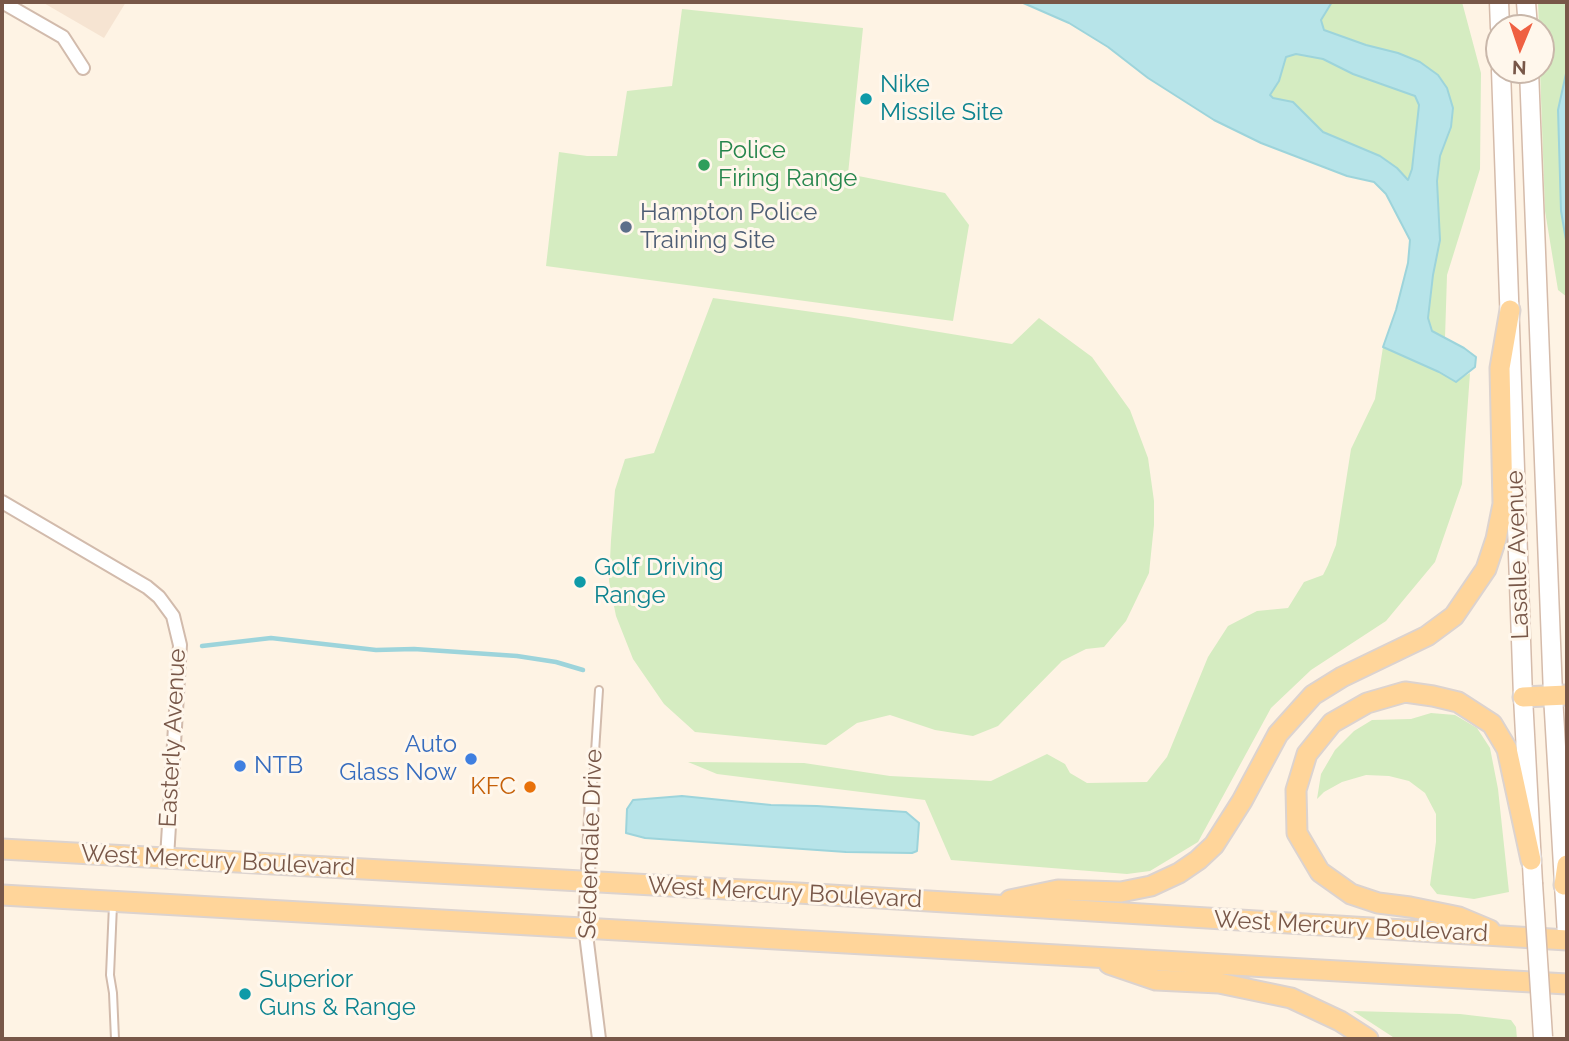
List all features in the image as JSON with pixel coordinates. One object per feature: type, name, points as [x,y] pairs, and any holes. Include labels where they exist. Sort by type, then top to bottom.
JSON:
[{"type":"main road","name":"Lasalle Avenue","points":[[1502,84],[1523,697],[1543,1038]]},
{"type":"main road","name":"Lasalle Avenue","points":[[1530,84],[1560,695],[1567,937]]},
{"type":"main road","points":[[985,905],[1058,890],[1121,892],[1151,886],[1179,873],[1214,845],[1242,801],[1278,734],[1313,695],[1342,677],[1427,636],[1454,616],[1486,569],[1503,504],[1500,368],[1510,310]]},
{"type":"main road","points":[[1504,935],[1460,917],[1410,906],[1378,903],[1351,894],[1320,872],[1297,832],[1296,790],[1307,754],[1332,723],[1367,703],[1405,692],[1458,702],[1492,724],[1507,748],[1531,860]]},
{"type":"main road","points":[[1523,697],[1560,695]]},
{"type":"main road","name":"West Mercury Boulevard","points":[[2,849],[1567,937]]},
{"type":"main road","points":[[1564,885],[1567,865]]},
{"type":"main road","name":"West Mercury Boulevard","points":[[2,895],[585,926],[1567,984]]},
{"type":"main road","points":[[1081,956],[1156,980],[1219,983],[1291,998],[1340,1021],[1368,1039]]},
{"type":"street","points":[[2,2],[63,37],[83,68]]},
{"type":"street","name":"Easterly Avenue","points":[[2,502],[147,587],[159,597],[173,616],[180,645],[167,858]]},
{"type":"street","name":"Seldendale Drive","points":[[592,799],[585,926],[599,1039]]},
{"type":"lane","name":"Seldendale Drive","points":[[592,799],[599,690]]},
{"type":"lane","points":[[113,901],[110,975],[115,1039]]},
{"type":"shaded area","points":[[42,2],[126,2],[104,38]]},
{"type":"green space","points":[[1332,2],[1462,2],[1481,73],[1480,169],[1447,275],[1445,338],[1431,331],[1428,318],[1440,240],[1437,181],[1440,156],[1451,127],[1366,45],[1324,30],[1320,20]]},
{"type":"green space","points":[[1538,2],[1567,2],[1567,69],[1558,110],[1561,211],[1567,246],[1567,297],[1558,290],[1545,211],[1540,84],[1555,84],[1555,14],[1538,14]]},
{"type":"green space","name":"Police Firing Range","points":[[682,9],[863,28],[848,174],[945,193],[969,225],[953,321],[546,266],[559,152],[617,156],[627,91],[672,86]]},
{"type":"green space","points":[[1296,54],[1323,59],[1353,74],[1415,96],[1419,105],[1412,169],[1407,181],[1380,156],[1323,132],[1293,102],[1273,98],[1270,94],[1279,81],[1286,57]]},
{"type":"green space","points":[[713,298],[1012,344],[1039,318],[1092,357],[1130,410],[1148,458],[1154,501],[1149,573],[1126,621],[1104,647],[1086,649],[1062,661],[998,726],[973,736],[935,730],[890,715],[857,723],[826,745],[695,732],[664,704],[633,659],[616,616],[609,581],[615,490],[625,459],[654,453]]},
{"type":"green space","points":[[1383,347],[1456,381],[1470,373],[1462,484],[1435,562],[1386,621],[1311,670],[1271,708],[1198,842],[1150,871],[1127,874],[951,860],[925,800],[717,774],[688,762],[804,763],[890,776],[991,781],[1047,754],[1065,764],[1070,773],[1087,783],[1147,782],[1167,757],[1208,657],[1228,626],[1257,611],[1288,608],[1304,582],[1323,575],[1336,545],[1351,449],[1375,399]]},
{"type":"green space","points":[[1431,713],[1455,715],[1477,728],[1490,748],[1498,789],[1509,892],[1474,899],[1437,894],[1430,885],[1436,842],[1436,814],[1425,793],[1409,781],[1389,776],[1366,775],[1342,782],[1317,799],[1321,774],[1335,750],[1354,731],[1372,720],[1411,719]]},
{"type":"green space","points":[[1353,1011],[1460,1014],[1511,1020],[1516,1027],[1517,1039],[1396,1039]]},
{"type":"water","points":[[1021,2],[1332,2],[1321,20],[1324,30],[1398,53],[1420,62],[1438,75],[1447,88],[1453,108],[1451,127],[1440,156],[1437,181],[1440,240],[1428,318],[1432,331],[1476,357],[1475,367],[1456,382],[1383,347],[1408,263],[1410,240],[1386,194],[1374,182],[1347,176],[1261,143],[1214,120],[1069,23]],"holes":[[[1296,54],[1323,59],[1353,74],[1415,96],[1419,105],[1412,169],[1408,180],[1380,156],[1323,132],[1293,102],[1270,95],[1279,81],[1286,57]]]},
{"type":"water","points":[[1567,69],[1567,246],[1561,211],[1558,110]]},
{"type":"water","points":[[682,796],[771,805],[906,812],[919,823],[917,851],[846,852],[645,838],[626,833],[627,809],[633,800]]},
{"type":"waterway","points":[[202,646],[271,638],[376,650],[414,649],[517,656],[556,662],[583,670]]},
{"type":"place","name":"Nike Missile Site","points":[[866,99]]},
{"type":"place","name":"Police Firing Range","points":[[704,165]]},
{"type":"place","name":"Hampton Police Training Site","points":[[626,227]]},
{"type":"place","name":"Golf Driving Range","points":[[580,582]]},
{"type":"place","name":"Auto Glass Now","points":[[471,759]]},
{"type":"place","name":"NTB","points":[[240,766]]},
{"type":"place","name":"KFC","points":[[530,787]]},
{"type":"place","name":"Superior Guns & Range","points":[[245,994]]}]
